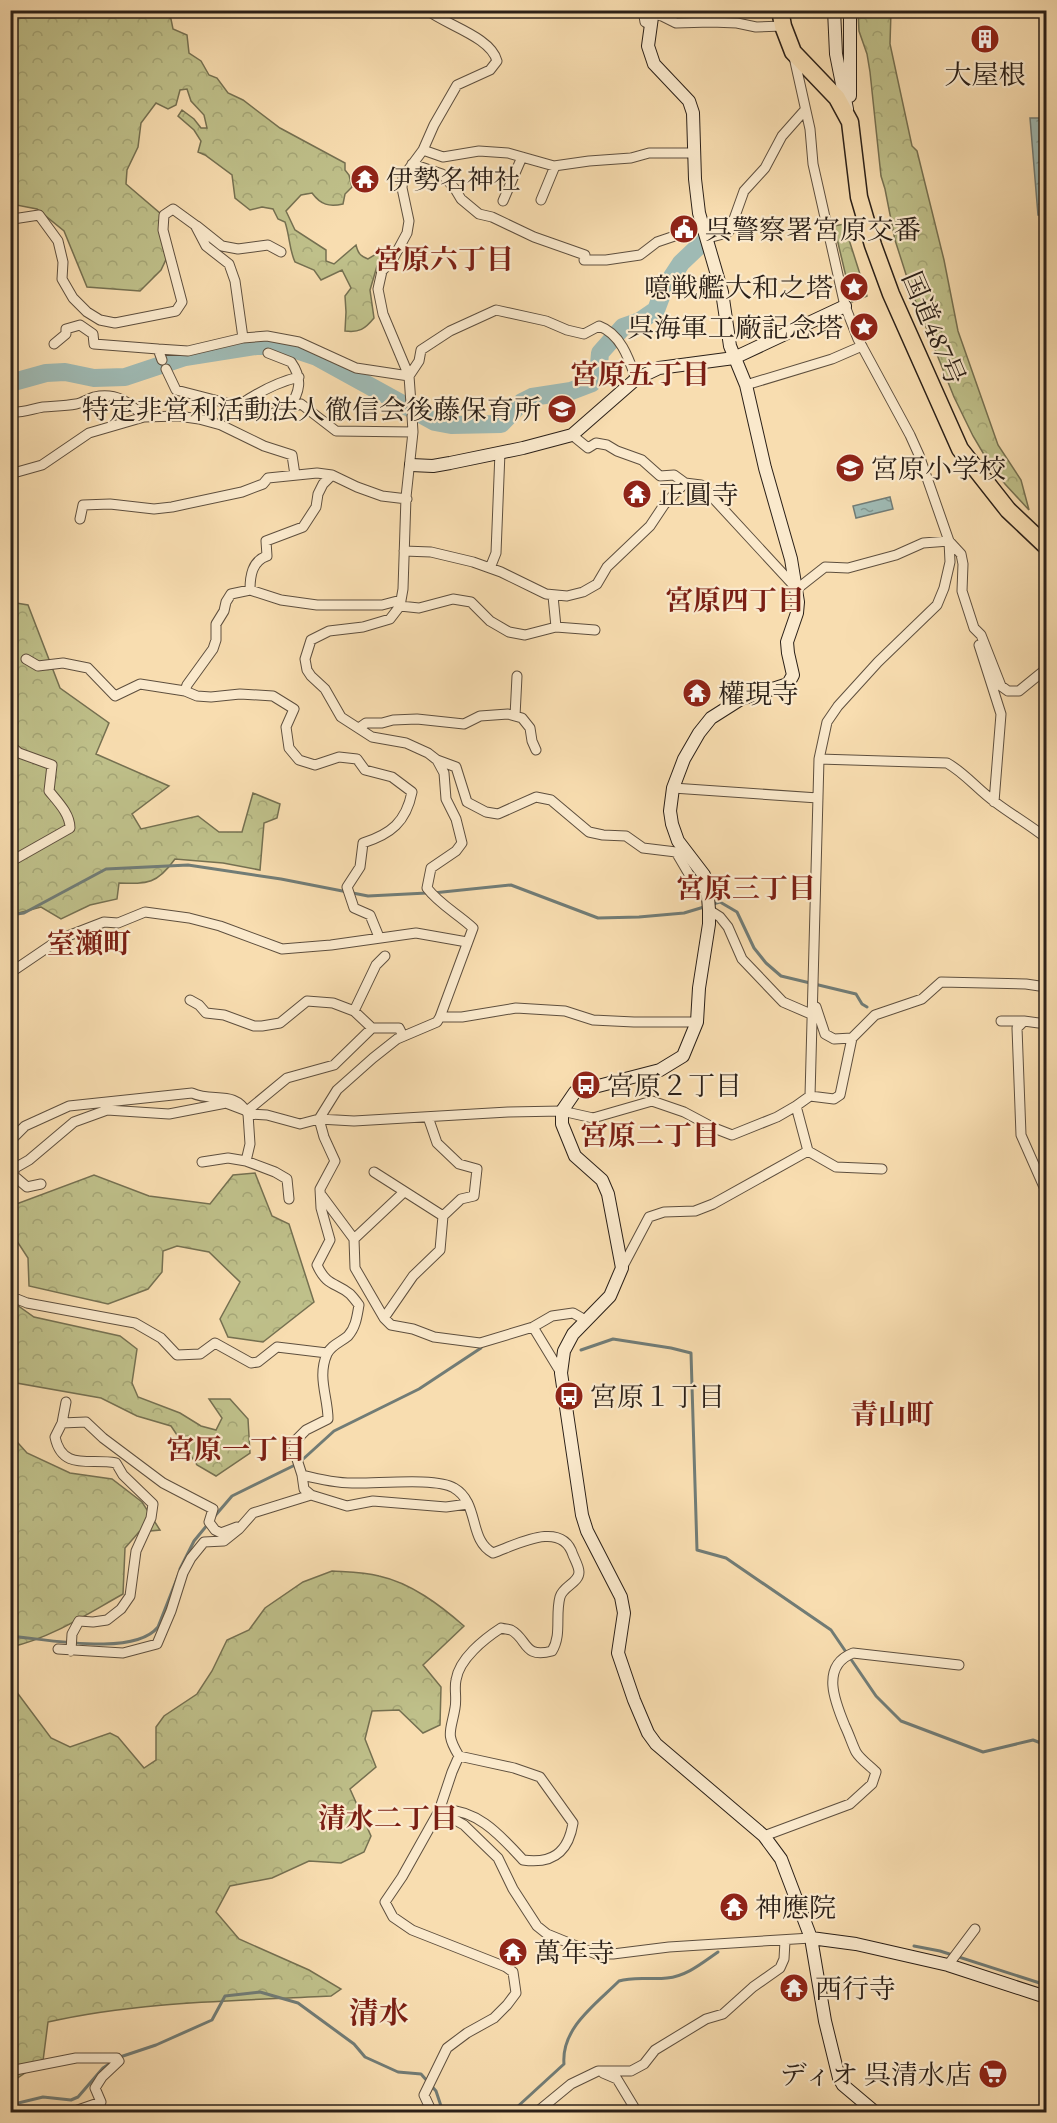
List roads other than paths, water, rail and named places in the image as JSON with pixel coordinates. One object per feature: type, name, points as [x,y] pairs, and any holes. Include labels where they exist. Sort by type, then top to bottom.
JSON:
[{"type":"highway","name":"国道487号","points":[[782,18],[793,52],[837,98],[850,122],[860,197],[873,245],[891,294],[960,449],[1008,510],[1047,546]]},
{"type":"street","points":[[411,404],[409,376],[383,314],[378,289],[382,272],[400,248],[407,233],[409,221],[402,189],[403,177],[423,150],[434,125],[457,85],[490,70],[497,61],[492,51],[475,36],[438,19],[427,10]]},
{"type":"street","points":[[834,10],[836,54],[850,122]]},
{"type":"street","points":[[850,10],[850,122]]},
{"type":"street","points":[[622,1268],[608,1194],[602,1180],[575,1156],[562,1124],[562,1111],[575,1092],[660,1070],[683,1056],[697,1022],[709,910],[707,883],[704,875],[678,842],[672,824],[670,811],[673,788],[684,759],[711,718],[741,699],[774,690],[790,681],[793,675],[787,642],[797,613],[797,589],[783,528],[765,468],[746,385],[730,346],[722,292],[696,198],[694,131],[689,101],[654,64],[648,46],[650,15],[662,16],[676,23],[711,21],[756,27],[782,18]]},
{"type":"street","points":[[793,52],[810,129],[813,165],[844,306],[862,346],[910,435],[933,491],[949,541],[951,562],[937,604],[878,662],[838,706],[827,722],[819,759],[810,1096]]},
{"type":"street","points":[[412,164],[442,174],[461,199],[479,213],[585,257],[606,260],[640,255],[657,242],[706,232],[727,233],[744,191],[765,168],[782,136],[805,110]]},
{"type":"street","points":[[423,150],[443,157],[479,151],[508,153],[555,165],[631,158],[649,153],[694,153]]},
{"type":"street","points":[[503,201],[522,157]]},
{"type":"street","points":[[541,200],[555,165]]},
{"type":"street","points":[[10,222],[13,219],[39,215],[58,241],[63,262],[62,279],[73,298],[100,321],[115,323],[176,311],[182,302],[163,230],[164,215],[173,209],[222,246],[238,249],[268,245],[281,252]]},
{"type":"street","points":[[195,225],[206,246],[230,264],[243,338]]},
{"type":"street","points":[[411,465],[433,466],[572,435],[636,379],[659,368],[734,358],[844,306]]},
{"type":"street","points":[[409,376],[419,361],[421,350],[429,347],[450,331],[496,310],[546,321],[584,334],[598,326],[605,329],[625,350],[636,379]]},
{"type":"street","points":[[54,344],[66,334],[66,329],[80,325],[93,334],[94,344],[189,351],[243,338],[267,336],[299,342],[356,368],[409,376]]},
{"type":"street","points":[[746,385],[832,359],[862,346]]},
{"type":"street","points":[[158,349],[162,360]]},
{"type":"street","points":[[268,353],[291,362],[299,377],[300,387],[289,408]]},
{"type":"street","points":[[166,369],[176,390],[238,406],[253,414],[268,415],[301,404],[336,430],[413,432]]},
{"type":"street","points":[[238,406],[259,392],[299,377]]},
{"type":"street","points":[[10,412],[21,413],[40,408],[78,404],[93,397],[107,396],[120,397],[129,402],[144,417]]},
{"type":"street","points":[[10,474],[42,465],[89,433],[144,417],[178,416],[221,425],[264,446],[292,455],[296,475]]},
{"type":"street","points":[[412,416],[413,432],[401,603],[390,619],[363,627],[329,631],[311,640],[305,659],[311,676],[325,689],[341,717],[372,737],[406,743],[437,760],[456,767],[467,802],[486,812],[498,814],[536,797],[551,800],[588,832],[626,836],[643,848],[676,852],[693,881],[708,895]]},
{"type":"street","points":[[572,435],[588,448],[596,443],[607,445],[616,451],[642,460],[660,476],[674,476],[686,483],[701,485],[797,589]]},
{"type":"street","points":[[490,568],[496,553],[500,452]]},
{"type":"street","points":[[80,519],[83,505],[110,504],[154,509],[172,507],[242,492],[263,484],[268,478],[317,473],[332,475],[382,496],[407,499]]},
{"type":"street","points":[[250,590],[250,577],[254,567],[261,558],[267,556],[266,541],[303,527],[316,507],[318,494],[323,484],[332,475]]},
{"type":"street","points":[[404,551],[431,552],[490,568],[553,596],[567,596],[583,592],[597,584],[607,567],[650,526],[664,505],[686,483]]},
{"type":"street","points":[[797,589],[825,567],[849,568],[896,555],[923,543],[949,541]]},
{"type":"street","points":[[949,541],[961,554],[962,591],[1001,714],[994,802]]},
{"type":"street","points":[[185,691],[213,649],[216,640],[216,624],[231,594],[250,590],[281,600],[317,605],[401,603],[419,608],[453,600],[471,602],[490,621],[509,632],[525,635],[556,627],[595,630]]},
{"type":"street","points":[[553,596],[556,627]]},
{"type":"street","points":[[974,628],[981,635],[1004,690],[1019,691],[1047,669]]},
{"type":"street","points":[[26,659],[38,666],[63,663],[88,668],[116,696],[140,684],[185,691],[197,696],[240,694],[273,696],[294,709],[286,727],[289,748],[299,760],[315,765],[339,757],[357,759],[365,770],[392,777],[412,792],[409,807],[393,830],[363,843],[360,867],[347,887],[354,908],[370,915],[379,937]]},
{"type":"street","points":[[515,716],[518,676]]},
{"type":"street","points":[[359,728],[366,723],[393,720],[435,719],[464,724],[480,716],[495,714],[515,716],[522,718],[530,728],[536,750]]},
{"type":"street","points":[[10,745],[19,753],[52,765],[49,791],[61,805],[70,821],[70,828],[10,862]]},
{"type":"street","points":[[819,759],[946,763],[956,768],[994,802],[1047,838]]},
{"type":"street","points":[[437,760],[444,773],[446,799],[456,819],[462,843],[456,851],[431,867],[427,888],[435,898],[472,928],[440,1017],[436,1022],[403,1036],[346,1080],[319,1119],[335,1161],[320,1189],[321,1208],[330,1240],[317,1265],[331,1284],[349,1293],[359,1305],[356,1322],[347,1336],[337,1342],[327,1353],[322,1376],[328,1419],[306,1430],[295,1441],[294,1450],[304,1489],[310,1495],[347,1506],[373,1502],[446,1507],[468,1504]]},
{"type":"street","points":[[673,788],[818,798]]},
{"type":"street","points":[[709,910],[720,917],[728,927],[742,959],[783,1002],[813,1015]]},
{"type":"street","points":[[10,981],[15,970],[60,939],[104,922],[118,922],[145,912],[189,918],[220,926],[282,949],[331,945],[416,933],[467,942]]},
{"type":"street","points":[[354,1011],[376,965],[385,956]]},
{"type":"street","points":[[41,1184],[27,1188],[13,1175],[15,1168],[29,1160],[74,1122],[107,1110],[169,1114],[226,1103],[247,1112],[300,1124],[319,1119],[354,1121],[508,1112],[562,1111],[593,1118],[652,1101],[684,1112],[732,1135],[777,1117],[810,1096],[834,1099],[840,1095],[852,1038],[875,1015],[922,999],[941,982],[1026,984],[1047,987]]},
{"type":"street","points":[[190,1000],[200,1005],[206,1013],[224,1015],[254,1026],[280,1023],[307,1001],[333,1003],[354,1011],[372,1028],[399,1028],[403,1036]]},
{"type":"street","points":[[814,1001],[825,1034],[834,1039],[852,1038]]},
{"type":"street","points":[[440,1017],[462,1017],[516,1008],[565,1011],[593,1020],[697,1022]]},
{"type":"street","points":[[1001,1021],[1047,1024]]},
{"type":"street","points":[[1024,1022],[1017,1028],[1020,1135],[1044,1187]]},
{"type":"street","points":[[247,1112],[286,1078],[334,1065],[372,1028]]},
{"type":"street","points":[[10,1141],[25,1126],[69,1106],[192,1093],[200,1097],[225,1097],[237,1102],[247,1112],[250,1144],[246,1161]]},
{"type":"street","points":[[796,1106],[808,1151],[836,1167],[882,1169]]},
{"type":"street","points":[[384,1318],[413,1276],[440,1250],[443,1216],[461,1199],[474,1196],[477,1169],[459,1164],[437,1143],[428,1117]]},
{"type":"street","points":[[808,1151],[713,1204],[695,1211],[664,1212],[649,1217],[610,1296],[573,1334],[564,1351],[561,1373],[582,1515],[587,1531],[621,1597],[624,1613],[618,1653],[648,1733],[664,1752],[764,1836],[781,1859],[811,1938],[825,2021],[838,2078],[875,2112]]},
{"type":"street","points":[[202,1162],[228,1158],[246,1161],[275,1172],[287,1179],[289,1199]]},
{"type":"street","points":[[374,1172],[443,1216]]},
{"type":"street","points":[[354,1239],[404,1192]]},
{"type":"street","points":[[322,1196],[354,1239],[355,1268],[384,1318],[391,1324],[434,1337],[480,1343],[534,1327],[552,1316],[573,1313],[587,1321]]},
{"type":"street","points":[[10,1278],[12,1297],[27,1303],[135,1323],[161,1338],[177,1355],[200,1354],[215,1343],[251,1363],[258,1362],[277,1347],[327,1353]]},
{"type":"street","points":[[534,1327],[561,1373]]},
{"type":"street","points":[[66,1402],[62,1423],[55,1437],[57,1447],[65,1458],[82,1462],[116,1463],[123,1475],[153,1504],[151,1518],[136,1551],[130,1596],[121,1609],[107,1620],[79,1621],[72,1634],[71,1651]]},
{"type":"street","points":[[62,1423],[86,1422],[163,1483],[213,1509],[209,1522],[215,1530],[221,1533],[242,1525]]},
{"type":"street","points":[[302,1475],[349,1483],[452,1486],[464,1495],[475,1520],[477,1535],[484,1548],[493,1553],[529,1539],[548,1535],[565,1541],[572,1549],[579,1573],[576,1580],[560,1595],[557,1643],[552,1651],[544,1653],[532,1651],[511,1630],[501,1628],[489,1636],[458,1671],[455,1682],[456,1708],[451,1721],[450,1741],[459,1756],[514,1768],[540,1777],[573,1823],[570,1835],[554,1858],[539,1863],[522,1860],[502,1837],[472,1816],[460,1810],[439,1810]]},
{"type":"street","points":[[58,1649],[123,1653],[157,1644],[183,1573],[204,1542],[224,1541],[253,1513],[310,1495]]},
{"type":"street","points":[[764,1836],[850,1804],[872,1784],[876,1772],[857,1754],[836,1704],[832,1681],[837,1664],[847,1655],[959,1665]]},
{"type":"street","points":[[434,2112],[430,2109],[424,2096],[447,2048],[467,2033],[494,2018],[507,2006],[516,1993],[513,1972],[506,1967],[412,1930],[393,1917],[385,1902],[402,1877],[439,1810],[459,1756]]},
{"type":"street","points":[[439,1810],[464,1825],[498,1858],[513,1889],[537,1926],[547,1934],[596,1954],[811,1938],[856,1944],[948,1965],[1047,1998]]},
{"type":"street","points":[[948,1965],[975,1929]]},
{"type":"street","points":[[537,2112],[571,2084],[598,2071],[631,2071],[645,2064],[655,2050],[706,2019],[723,2013],[753,1987],[780,1968],[784,1959],[784,1941]]},
{"type":"street","points":[[10,2071],[76,2058],[117,2058],[119,2061],[102,2077],[95,2088],[101,2102],[72,2112]]},
{"type":"street","points":[[598,2071],[617,2079],[637,2112]]},
{"type":"water","points":[[1030,118],[1046,118],[1046,215],[1038,215]]},
{"type":"water","points":[[890,497],[893,509],[856,518],[853,506]]},
{"type":"waterway","points":[[10,383],[46,373],[65,372],[94,378],[125,377],[185,357],[256,346],[277,346],[317,357],[435,422],[451,425],[501,424],[522,402],[532,397],[571,391],[592,383],[598,377],[600,353],[623,327],[640,321],[656,310],[664,289],[681,263],[702,243]]},
{"type":"waterway","points":[[10,915],[24,913],[106,869],[188,865],[281,879],[368,896],[427,893]]},
{"type":"waterway","points":[[433,893],[511,885],[598,918],[684,913],[704,907]]},
{"type":"waterway","points":[[713,904],[720,902],[737,912],[754,948],[781,976],[856,994],[862,1004],[867,1007]]},
{"type":"waterway","points":[[581,1350],[613,1339],[691,1353],[697,1550],[726,1558],[831,1630],[876,1696],[901,1721],[983,1752],[1033,1740],[1046,1745]]},
{"type":"waterway","points":[[301,1461],[334,1431],[419,1389],[481,1348]]},
{"type":"waterway","points":[[214,1517],[232,1496],[295,1465]]},
{"type":"waterway","points":[[180,1569],[194,1541],[208,1524]]},
{"type":"waterway","points":[[10,1636],[88,1644],[110,1644],[146,1636],[158,1627],[178,1576]]},
{"type":"waterway","points":[[914,1946],[940,1951],[1046,1985]]},
{"type":"waterway","points":[[507,2112],[516,2108],[564,2064],[568,2039],[574,2028],[619,1981],[681,1975],[718,1952]]},
{"type":"waterway","points":[[120,2057],[156,2045],[212,2020],[225,1996],[260,1992],[298,2003],[354,2044],[365,2057],[398,2072],[421,2074],[436,2091],[441,2106],[452,2112],[467,2112]]},
{"type":"waterway","points":[[10,2105],[43,2097],[71,2100],[78,2097],[103,2068],[112,2062]]},
{"type":"place","name":"大屋根","points":[[985,39]]},
{"type":"place","name":"伊勢名神社","points":[[365,179]]},
{"type":"place","name":"呉警察署宮原交番","points":[[684,229]]},
{"type":"place","name":"噫戦艦大和之塔","points":[[854,287]]},
{"type":"place","name":"呉海軍工廠記念塔","points":[[864,327]]},
{"type":"place","name":"特定非営利活動法人徹信会後藤保育所","points":[[562,409]]},
{"type":"place","name":"宮原小学校","points":[[850,468]]},
{"type":"place","name":"正圓寺","points":[[637,494]]},
{"type":"place","name":"權現寺","points":[[697,693]]},
{"type":"place","name":"宮原２丁目","points":[[586,1085]]},
{"type":"place","name":"宮原１丁目","points":[[569,1396]]},
{"type":"place","name":"神應院","points":[[734,1907]]},
{"type":"place","name":"萬年寺","points":[[513,1952]]},
{"type":"place","name":"西行寺","points":[[794,1988]]},
{"type":"place","name":"ディオ 呉清水店","points":[[993,2074]]},
{"type":"district","name":"宮原六丁目","points":[[444,259]]},
{"type":"district","name":"宮原五丁目","points":[[640,374]]},
{"type":"district","name":"宮原四丁目","points":[[735,600]]},
{"type":"district","name":"宮原三丁目","points":[[746,888]]},
{"type":"district","name":"室瀬町","points":[[89,943]]},
{"type":"district","name":"宮原二丁目","points":[[650,1135]]},
{"type":"district","name":"青山町","points":[[892,1414]]},
{"type":"district","name":"宮原一丁目","points":[[236,1449]]},
{"type":"district","name":"清水二丁目","points":[[388,1818]]},
{"type":"district","name":"清水","points":[[379,2012]]}]
